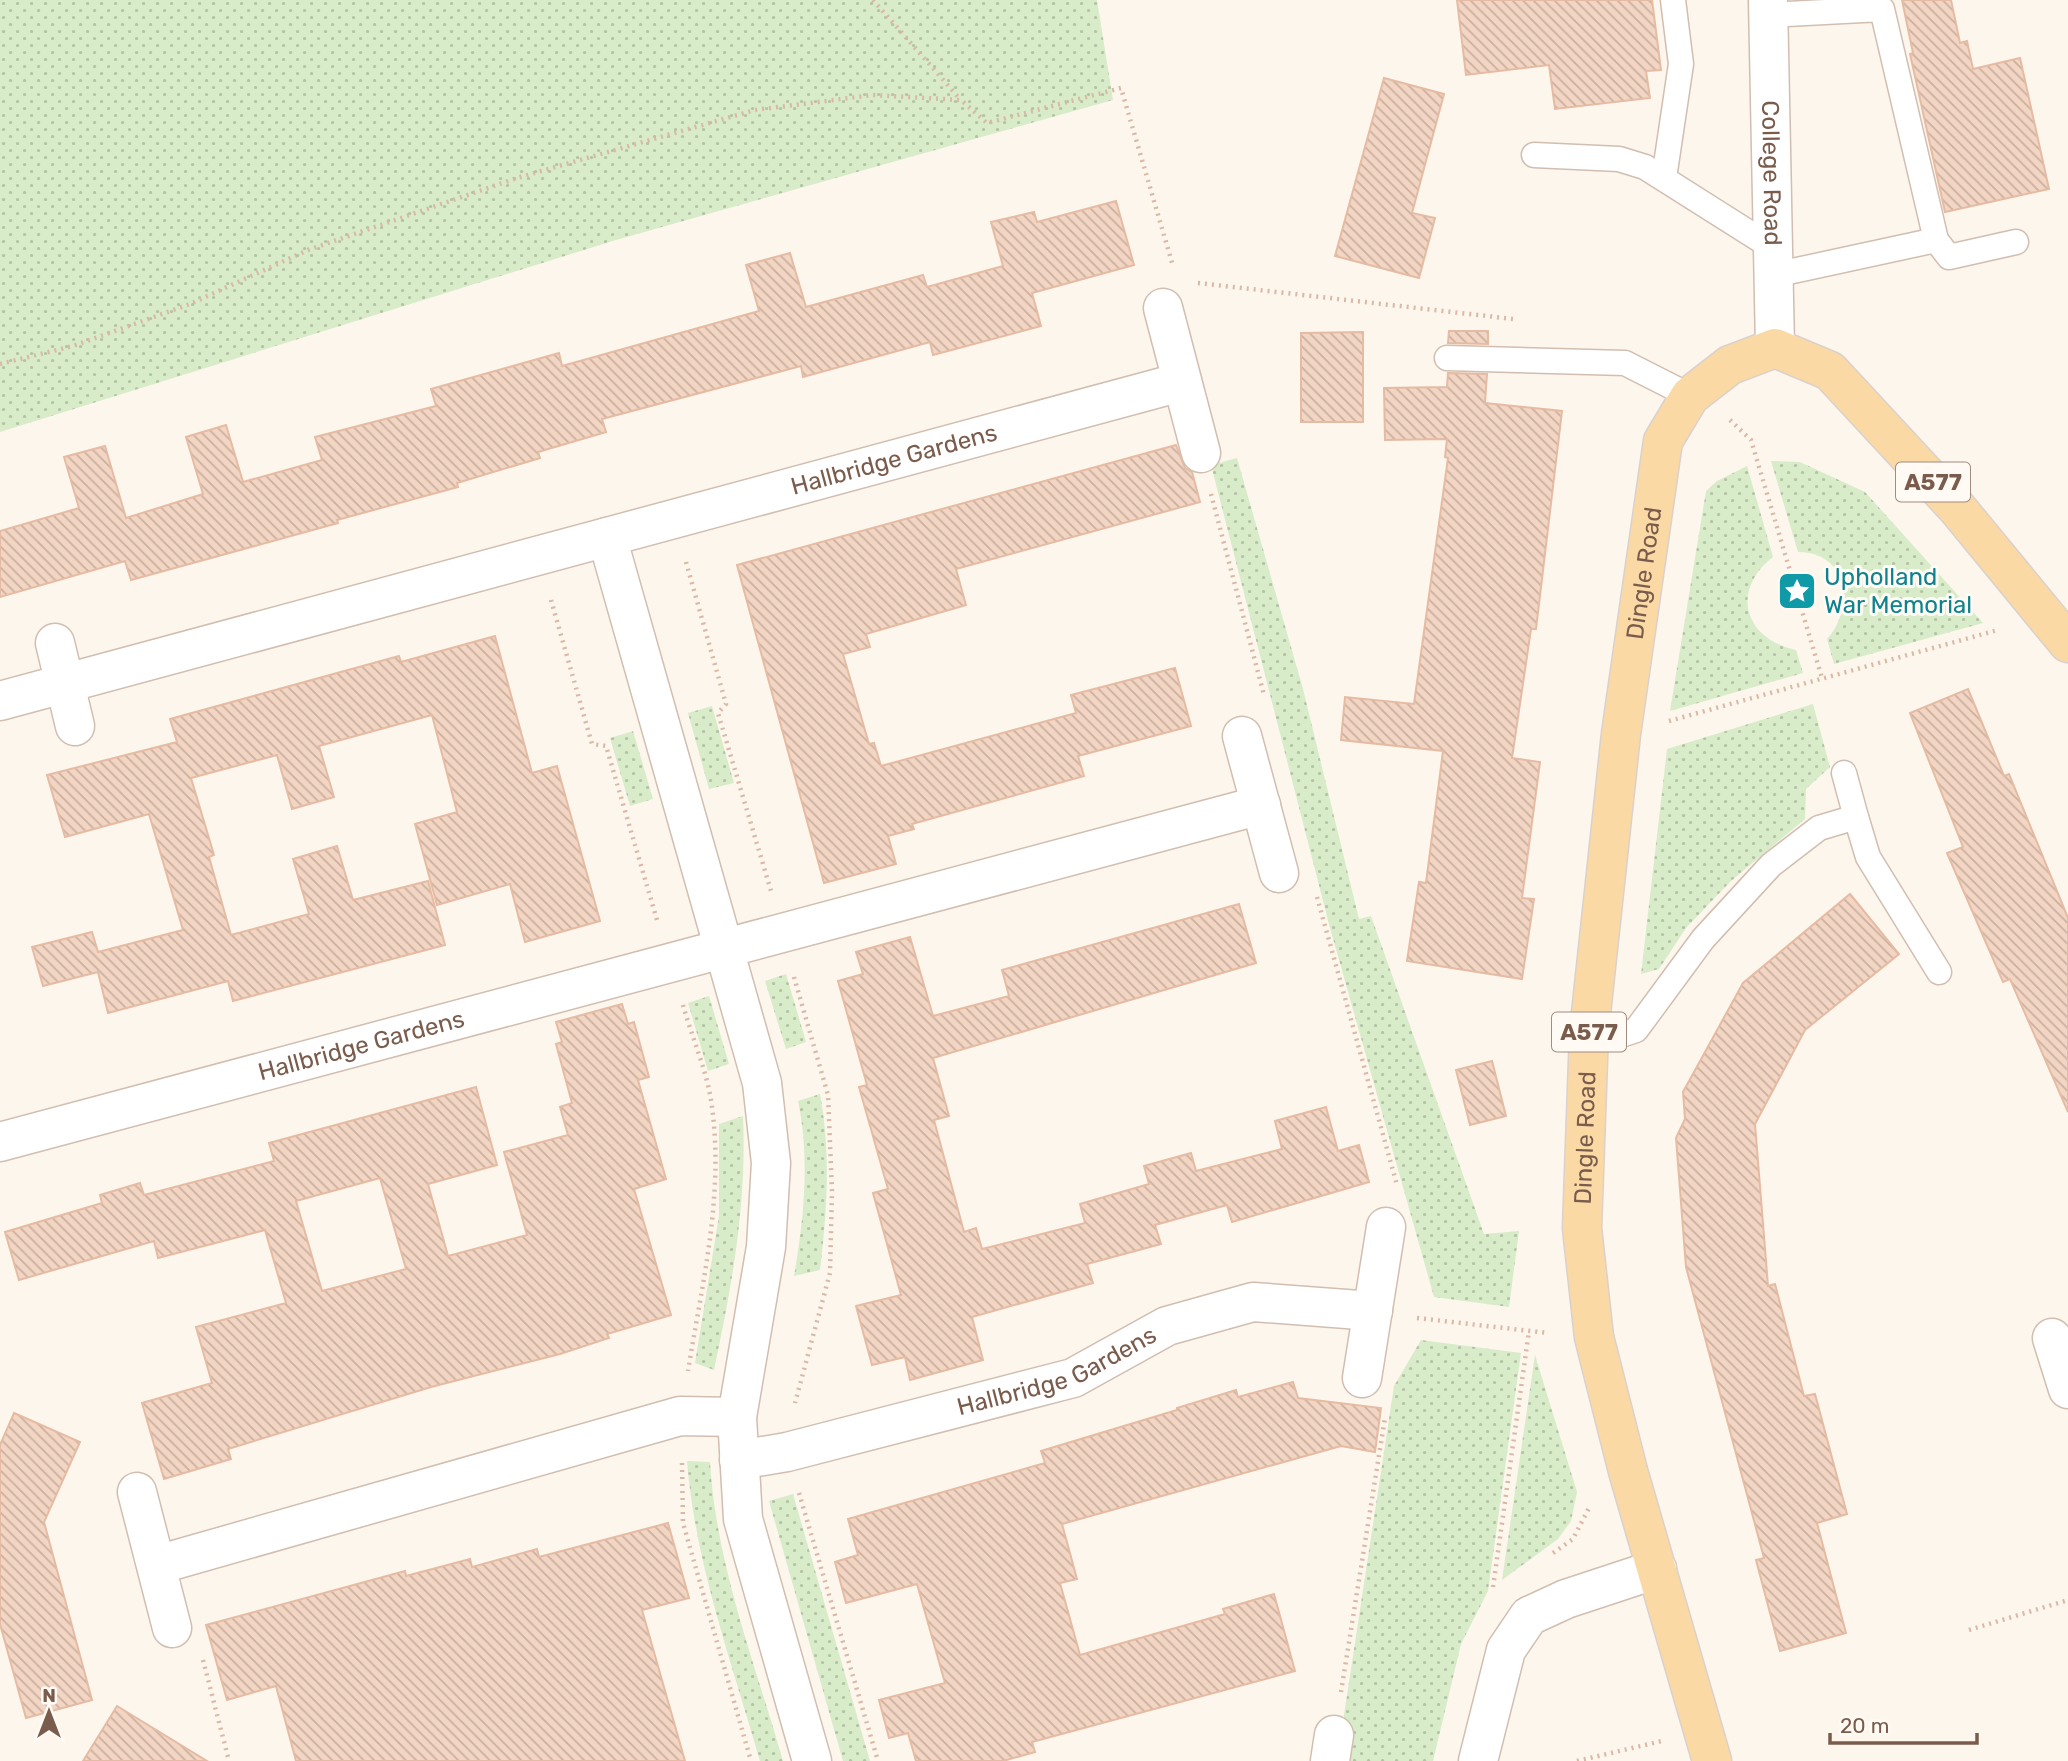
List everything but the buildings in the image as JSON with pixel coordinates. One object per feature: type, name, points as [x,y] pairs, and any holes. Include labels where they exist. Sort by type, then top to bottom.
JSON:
[{"type":"main road","name":"Dingle Road","points":[[1708,1746],[1594,1338],[1582,1228],[1589,1032],[1621,734],[1663,441],[1690,396],[1730,365],[1775,348]]},
{"type":"main road","name":"A577","points":[[1775,348],[1830,371],[1957,508],[2058,630]]},
{"type":"street","name":"College Road","points":[[1768,8],[1775,348]]},
{"type":"street","points":[[1163,308],[1201,453]]},
{"type":"street","name":"Hallbridge Gardens","points":[[0,701],[1181,382]]},
{"type":"street","points":[[607,537],[762,1083],[771,1163],[766,1247],[737,1417],[743,1519],[812,1761]]},
{"type":"street","points":[[55,643],[75,726]]},
{"type":"street","points":[[1242,736],[1279,873]]},
{"type":"street","name":"Hallbridge Gardens","points":[[0,1142],[1261,805]]},
{"type":"street","points":[[1362,1378],[1385,1227]]},
{"type":"street","name":"Hallbridge Gardens","points":[[739,1460],[788,1452],[1073,1378],[1167,1326],[1253,1302],[1373,1311]]},
{"type":"street","points":[[2052,1338],[2068,1389]]},
{"type":"street","points":[[157,1565],[680,1416],[737,1417]]},
{"type":"street","points":[[137,1492],[172,1628]]},
{"type":"street","points":[[1478,1761],[1506,1650],[1529,1616],[1566,1599],[1657,1569]]},
{"type":"lane","points":[[1664,178],[1681,64],[1673,0]]},
{"type":"lane","points":[[1768,8],[1882,9],[1936,240],[1949,257],[2016,242]]},
{"type":"lane","points":[[1534,155],[1619,159],[1645,167],[1664,178],[1774,262],[1936,240]]},
{"type":"lane","points":[[1447,358],[1625,363],[1690,396]]},
{"type":"lane","points":[[1844,773],[1868,857],[1939,972]]},
{"type":"lane","points":[[1589,1032],[1612,1038],[1636,1030],[1703,939],[1771,865],[1819,828],[1856,817]]},
{"type":"path","points":[[873,0],[961,100],[987,123],[1121,88],[1173,267]]},
{"type":"path","points":[[0,364],[73,346],[190,304],[308,250],[517,178],[755,110],[873,95],[961,100]]},
{"type":"path","points":[[1190,282],[1516,319]]},
{"type":"path","points":[[1751,440],[1822,678]]},
{"type":"path","points":[[1201,453],[1266,704]]},
{"type":"path","points":[[1621,734],[1822,678],[2058,630]]},
{"type":"path","points":[[1315,892],[1399,1192]]},
{"type":"path","points":[[1413,1317],[1594,1338]]},
{"type":"path","points":[[1492,1595],[1529,1331]]},
{"type":"path","points":[[1332,1748],[1386,1410]]},
{"type":"path","points":[[680,1416],[684,1524],[751,1761]]},
{"type":"path","points":[[788,1452],[878,1761]]},
{"type":"path","points":[[1969,1629],[2068,1600]]},
{"type":"path","points":[[172,1628],[195,1630],[229,1761]]},
{"type":"path","points":[[1577,1761],[1708,1746]]},
{"type":"green space","points":[[0,0],[1097,0],[1113,100],[616,240],[0,432]]},
{"type":"green space","points":[[1237,458],[1303,689],[1359,919],[1371,916],[1484,1234],[1519,1231],[1509,1307],[1434,1297],[1330,928],[1211,465]]},
{"type":"green space","points":[[1771,461],[1800,462],[1865,492],[1983,623],[1834,664],[1827,639],[1841,612],[1844,598],[1842,584],[1837,571],[1828,561],[1815,554],[1798,552]]},
{"type":"green space","points":[[1747,466],[1773,557],[1751,584],[1749,612],[1764,635],[1778,644],[1796,650],[1803,673],[1670,711],[1706,491],[1717,481]]},
{"type":"green space","points":[[1813,704],[1830,767],[1806,789],[1805,819],[1731,881],[1686,928],[1659,969],[1641,974],[1667,749]]},
{"type":"green space","points":[[712,706],[734,783],[709,789],[688,713]]},
{"type":"green space","points":[[633,731],[653,799],[630,806],[610,738]]},
{"type":"green space","points":[[786,974],[806,1042],[786,1049],[765,981]]},
{"type":"green space","points":[[709,996],[729,1064],[708,1071],[688,1003]]},
{"type":"green space","points":[[820,1094],[826,1138],[827,1182],[820,1270],[794,1276],[801,1233],[805,1166],[798,1101]]},
{"type":"green space","points":[[743,1116],[743,1181],[737,1244],[714,1370],[695,1363],[719,1216],[719,1124]]},
{"type":"green space","points":[[1421,1340],[1521,1353],[1488,1591],[1461,1644],[1433,1761],[1337,1761],[1394,1386]]},
{"type":"green space","points":[[1535,1355],[1577,1492],[1571,1521],[1558,1539],[1502,1580]]},
{"type":"green space","points":[[687,1461],[710,1462],[728,1576],[783,1761],[760,1761],[706,1575],[691,1499]]},
{"type":"green space","points":[[793,1494],[870,1761],[843,1761],[769,1501]]},
{"type":"place","name":"Upholland War Memorial","points":[[1797,591]]}]
